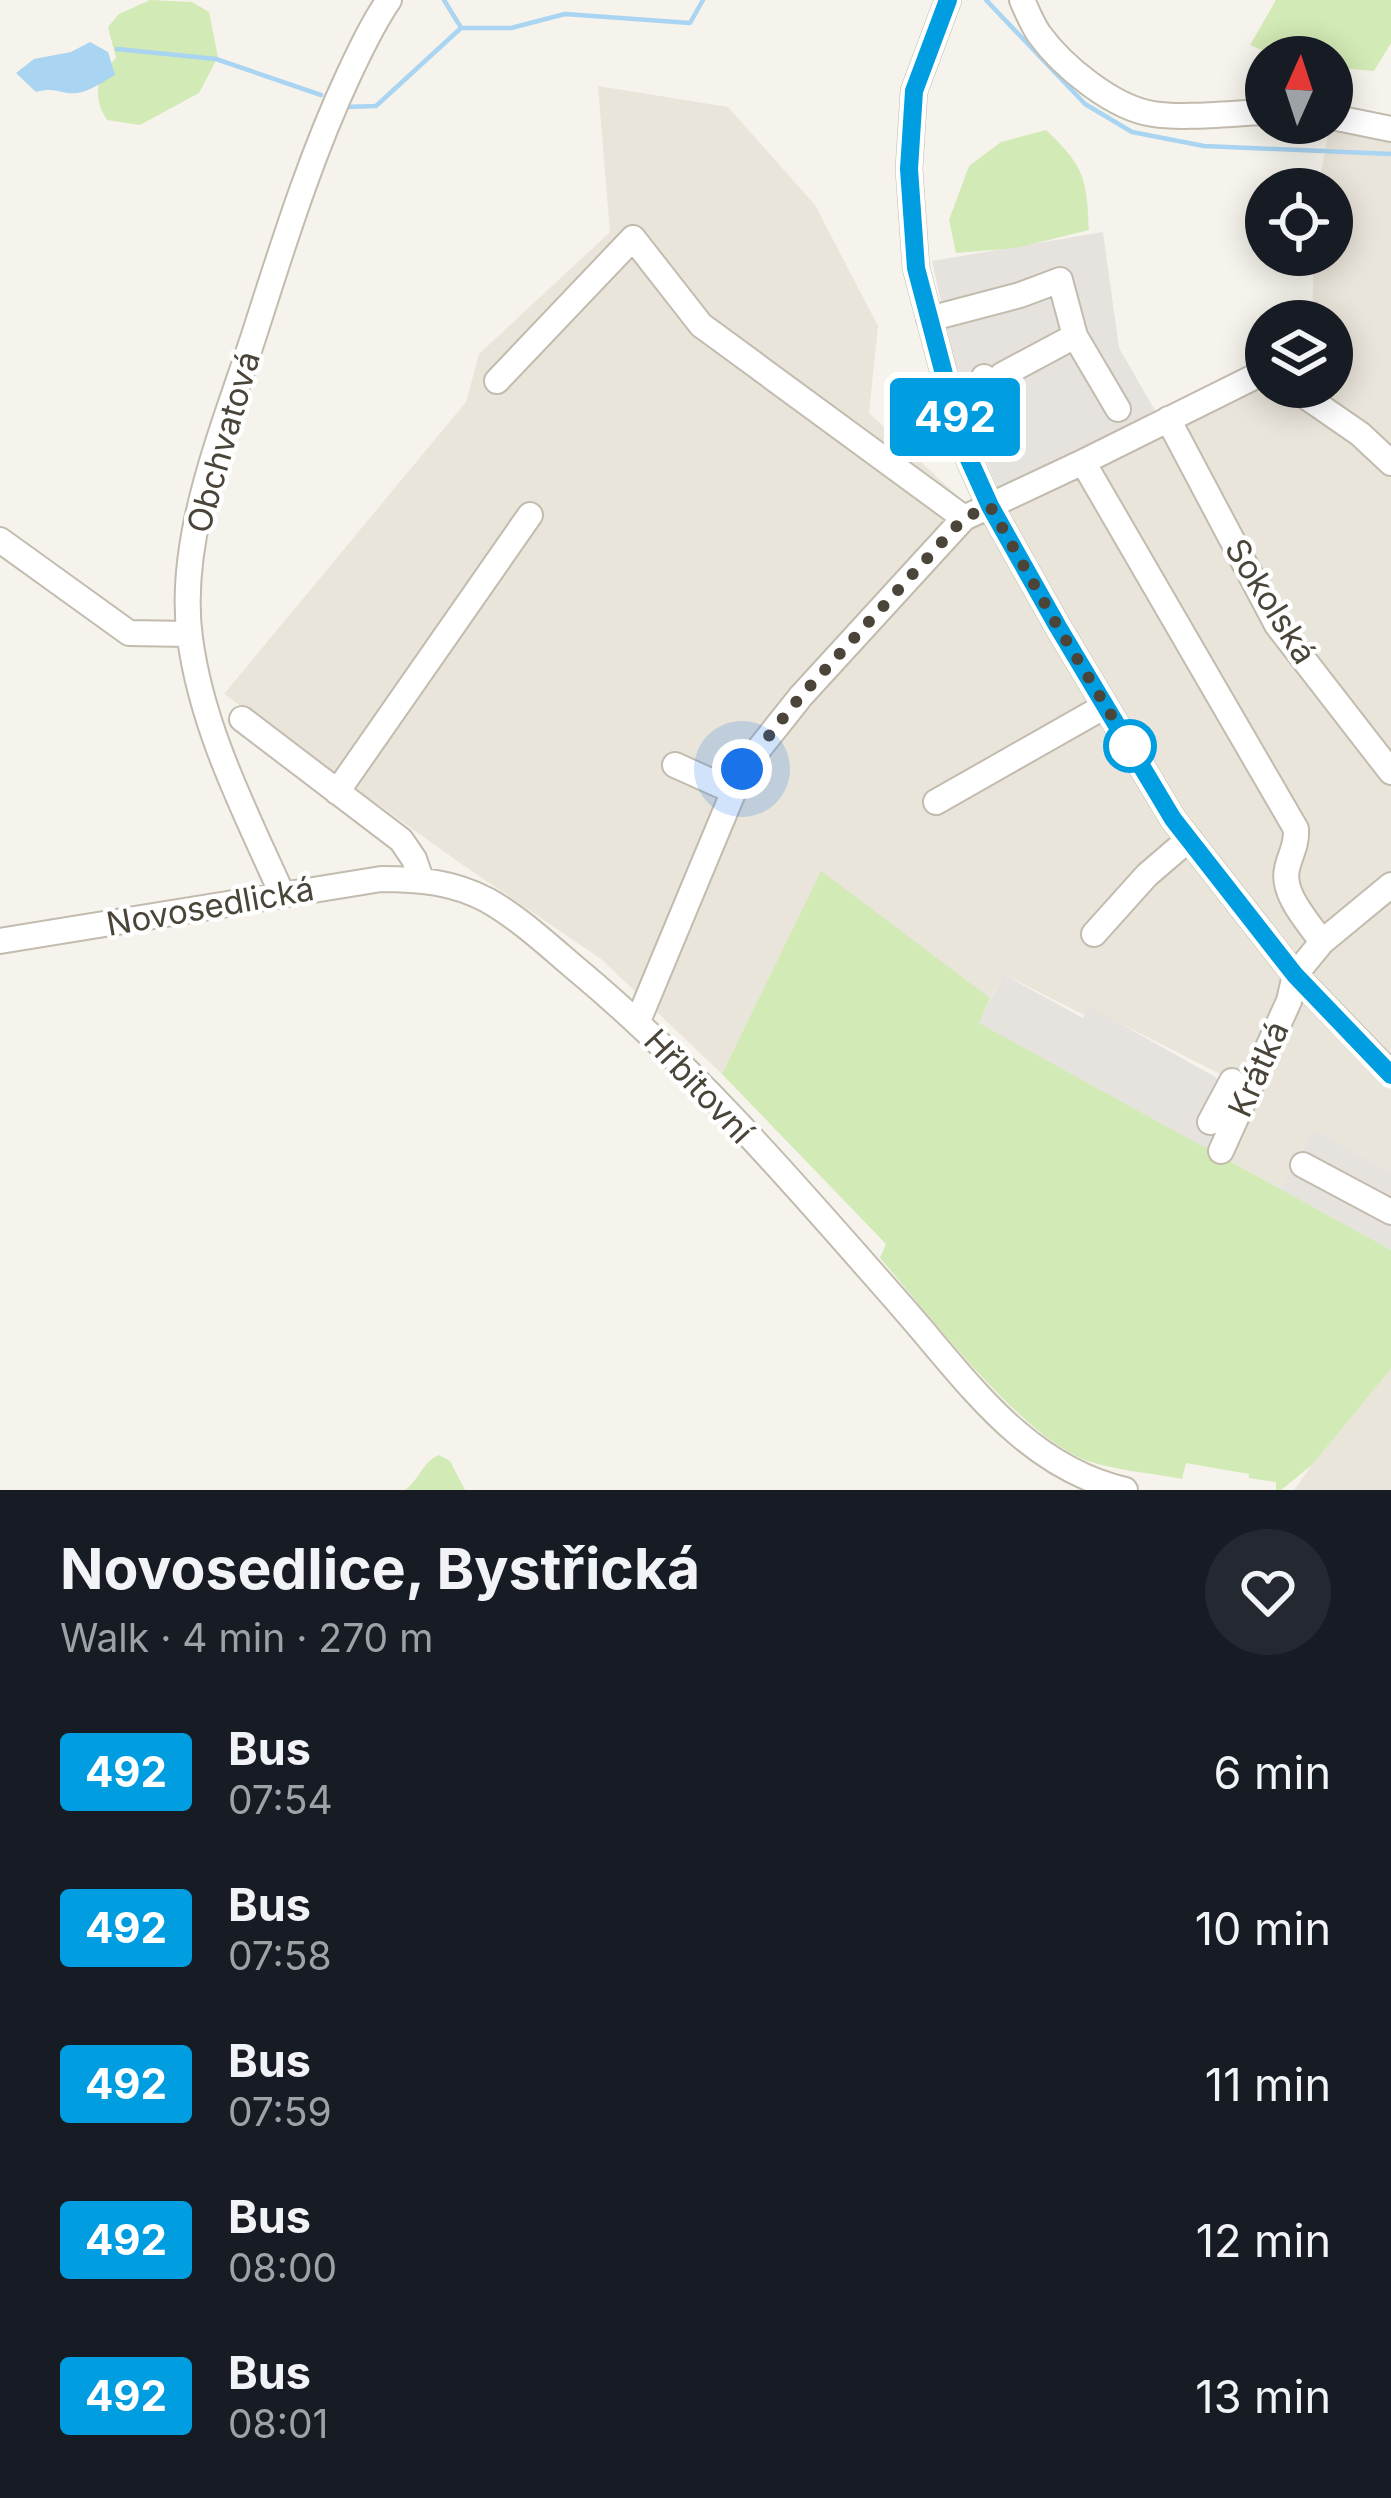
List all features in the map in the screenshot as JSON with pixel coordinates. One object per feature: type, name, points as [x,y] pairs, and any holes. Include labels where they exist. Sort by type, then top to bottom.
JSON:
[{"type":"street","name":"Obchvatová","points":[[282,894],[212,736],[199,695],[189,634],[188,583],[208,479],[295,207],[332,110],[389,0]]},
{"type":"street","points":[[948,0],[914,91],[909,169],[916,268],[963,446],[990,506],[1173,819],[1295,975],[1389,1071]]},
{"type":"street","points":[[1022,0],[1037,31],[1058,56],[1130,108],[1155,115],[1245,113]]},
{"type":"street","points":[[1353,121],[1391,129]]},
{"type":"street","points":[[497,381],[633,238],[701,325],[964,518]]},
{"type":"street","points":[[929,319],[1060,280],[1075,336],[1118,409]]},
{"type":"street","points":[[957,424],[997,403],[993,376],[1075,336]]},
{"type":"street","points":[[638,1021],[742,769],[801,696],[964,518],[1245,380]]},
{"type":"street","points":[[1322,408],[1391,463]]},
{"type":"street","name":"Sokolská","points":[[1168,419],[1277,625],[1391,772]]},
{"type":"street","points":[[1083,462],[1296,830],[1297,845],[1286,881],[1322,942]]},
{"type":"street","points":[[337,792],[530,515]]},
{"type":"street","points":[[0,540],[129,633],[189,634]]},
{"type":"street","points":[[936,802],[1106,706]]},
{"type":"street","points":[[242,719],[401,840],[421,879]]},
{"type":"street","points":[[675,765],[734,791]]},
{"type":"street","points":[[1094,934],[1147,875],[1189,839]]},
{"type":"street","name":"Novosedlická","points":[[0,941],[381,879],[421,879]]},
{"type":"street","name":"Hřbitovní","points":[[421,879],[451,885],[508,913],[638,1021],[807,1199],[988,1405],[1030,1445],[1084,1485],[1125,1490]]},
{"type":"street","name":"Krátká","points":[[1222,1151],[1289,1001],[1295,975],[1322,942],[1391,886]]},
{"type":"street","points":[[1210,1121],[1232,1081]]},
{"type":"street","points":[[1303,1165],[1391,1212]]},
{"type":"shaded area","points":[[598,86],[728,107],[815,205],[878,326],[869,413],[967,505],[1000,494],[1156,412],[1245,372],[1245,408],[1353,408],[1353,300],[1313,300],[1313,276],[1353,276],[1353,168],[1322,168],[1326,144],[1353,144],[1353,128],[1391,118],[1391,1172],[1314,1130],[1280,1189],[1209,1150],[1224,1124],[1226,1077],[1092,1009],[1088,1017],[1003,974],[990,998],[821,872],[722,1074],[601,959],[224,694],[466,402],[479,354],[610,232]]},
{"type":"shaded area","points":[[1103,232],[1119,348],[1156,412],[1000,494],[965,409],[932,261]]},
{"type":"shaded area","points":[[1003,974],[1083,1018],[1089,1006],[1226,1083],[1224,1123],[1209,1150],[978,1023]]},
{"type":"shaded area","points":[[1314,1130],[1391,1172],[1391,1250],[1280,1189]]},
{"type":"shaded area","points":[[1391,1369],[1391,1490],[1294,1490],[1312,1465]]},
{"type":"green space","points":[[150,0],[192,2],[209,12],[218,57],[199,93],[140,125],[107,120],[98,95],[100,80],[116,58],[108,27],[119,14]]},
{"type":"green space","points":[[1276,0],[1391,0],[1391,43],[1374,71],[1353,69],[1353,36],[1255,36]]},
{"type":"green space","points":[[1046,130],[1081,174],[1089,230],[1016,248],[956,253],[949,220],[969,166],[1001,142]]},
{"type":"green space","points":[[821,871],[990,998],[979,1023],[1391,1250],[1391,1369],[1312,1465],[1281,1490],[1276,1490],[1276,1482],[1249,1478],[1249,1474],[1186,1463],[1182,1479],[1102,1465],[1065,1449],[1037,1429],[978,1373],[880,1258],[886,1244],[722,1074]]},
{"type":"green space","points":[[439,1455],[450,1461],[465,1490],[405,1490],[428,1462]]},
{"type":"water","points":[[90,42],[108,52],[115,75],[87,90],[36,92],[16,73],[34,59],[71,52]]},
{"type":"waterway","points":[[444,0],[460,26]]},
{"type":"waterway","points":[[345,107],[376,106],[461,28],[511,28],[565,14],[690,23],[703,0]]},
{"type":"waterway","points":[[986,0],[1085,104],[1132,132],[1204,146],[1391,154]]},
{"type":"waterway","points":[[117,49],[216,59],[321,95]]},
{"type":"bus line","name":"492","points":[[948,0],[914,91],[909,169],[916,268],[963,446],[990,506],[1058,627],[1173,819],[1295,975],[1391,1075]]},
{"type":"route","points":[[742,769],[801,696],[964,518],[990,506],[1130,746]]}]
